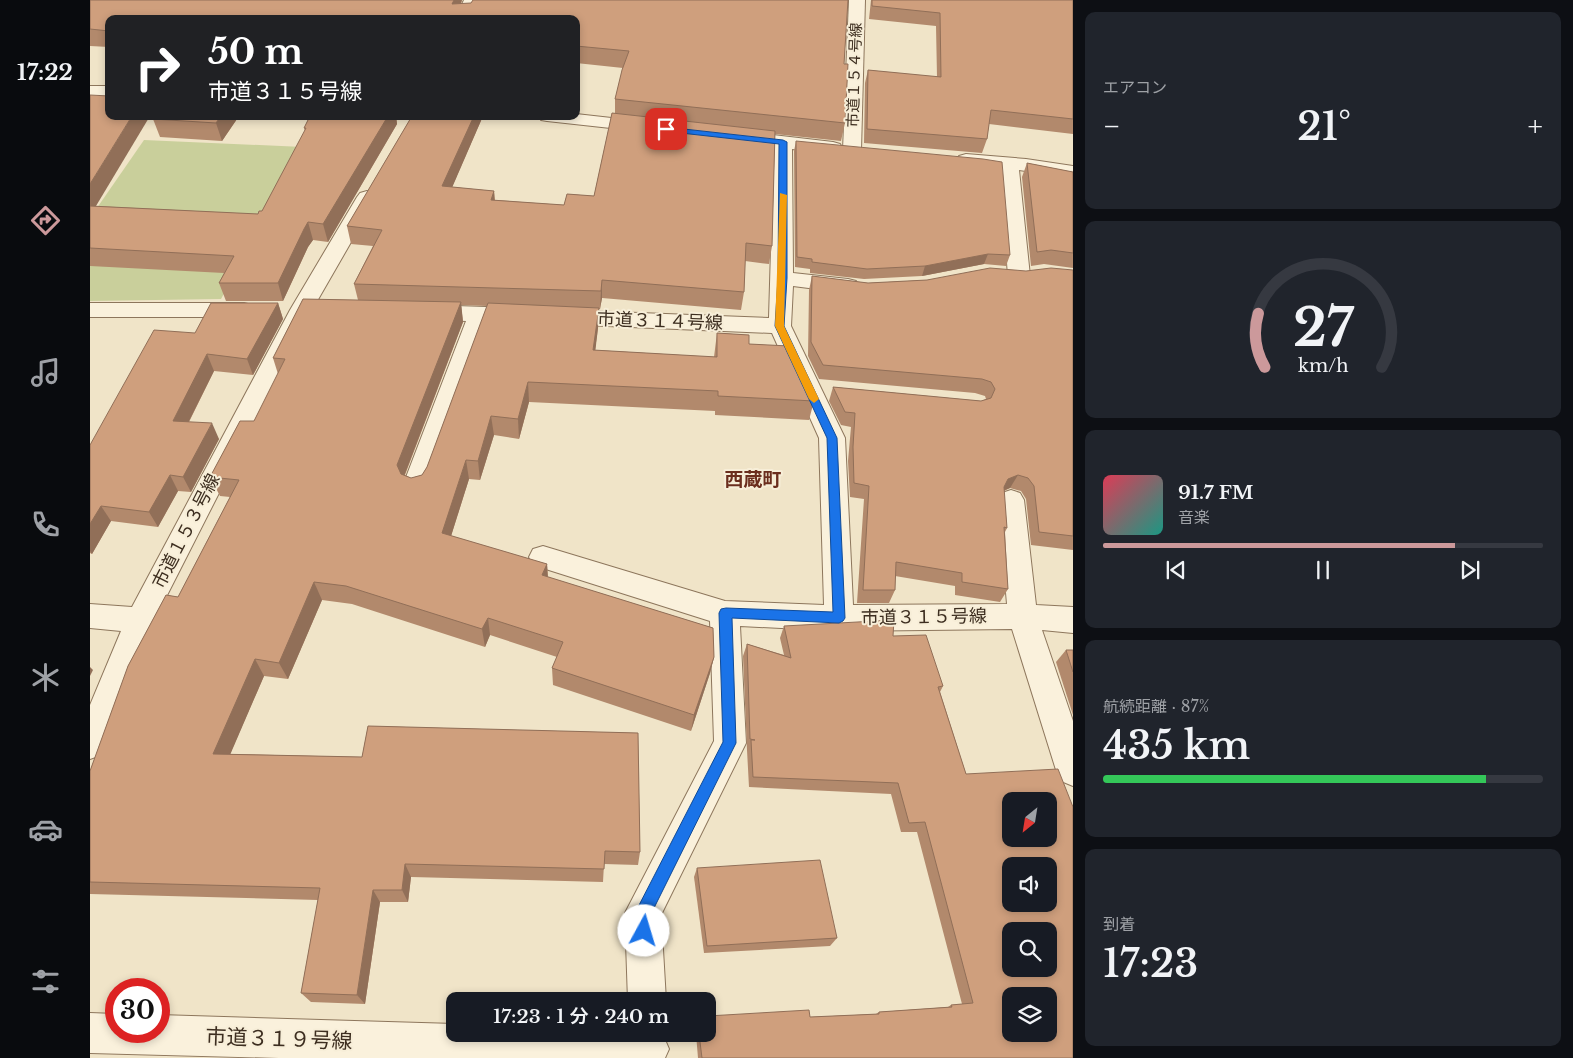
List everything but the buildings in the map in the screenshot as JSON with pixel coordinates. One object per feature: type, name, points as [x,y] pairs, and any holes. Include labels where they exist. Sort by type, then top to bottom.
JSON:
[{"type":"street","points":[[465,15],[472,0]]},
{"type":"street","name":"市道１５４号線","points":[[852,150],[857,0]]},
{"type":"street","points":[[90,91],[105,91]]},
{"type":"street","points":[[580,120],[666,129]]},
{"type":"street","points":[[715,135],[871,152]]},
{"type":"street","points":[[783,142],[780,326],[832,438],[839,618]]},
{"type":"street","points":[[950,158],[1073,172]]},
{"type":"street","points":[[1009,164],[1019,275]]},
{"type":"street","name":"市道１５３号線","points":[[90,744],[140,620],[292,310],[379,175]]},
{"type":"street","points":[[782,278],[864,288]]},
{"type":"street","points":[[90,310],[292,310]]},
{"type":"street","name":"市道３１４号線","points":[[401,312],[480,313],[780,326]]},
{"type":"street","points":[[416,485],[480,313]]},
{"type":"street","points":[[810,389],[839,392]]},
{"type":"street","points":[[1012,500],[1023,616],[1073,770]]},
{"type":"street","name":"市道３１５号線","points":[[543,557],[726,613],[839,618],[1023,616],[1073,620]]},
{"type":"street","points":[[647,992],[643,913],[730,743],[726,613]]},
{"type":"street","points":[[90,616],[140,620]]},
{"type":"street","name":"市道３１９号線","points":[[90,1033],[649,1047]]},
{"type":"green space","points":[[144,140],[303,147],[221,299],[90,301],[90,218]]},
{"type":"slow traffic","points":[[783,195],[780,326],[814,399]]},
{"type":"district","name":"西蔵町","points":[[753,479]]},
{"type":"route","points":[[644,931],[643,913],[730,743],[726,613],[839,618],[832,438],[780,326],[783,142],[666,129]]}]
